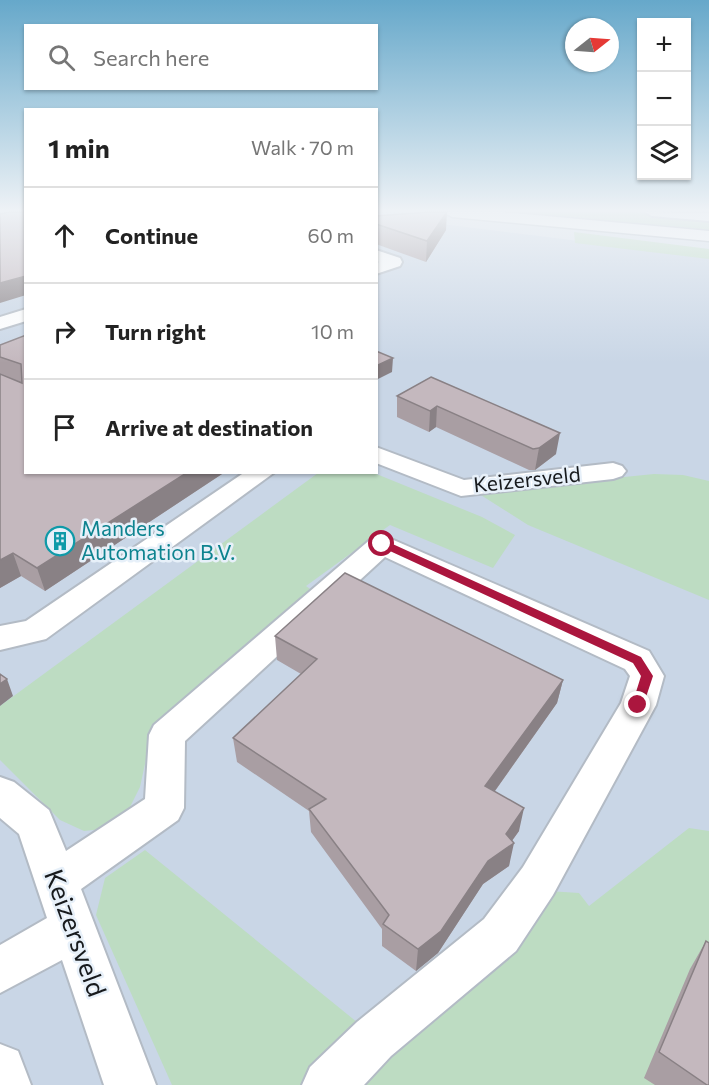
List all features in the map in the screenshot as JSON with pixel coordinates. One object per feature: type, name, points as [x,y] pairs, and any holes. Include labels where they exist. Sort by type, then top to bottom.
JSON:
[{"type":"street","points":[[378,268],[392,263]]},
{"type":"street","points":[[0,323],[24,316]]},
{"type":"street","name":"Keizersveld","points":[[378,455],[461,488],[612,471]]},
{"type":"street","points":[[0,638],[34,631],[260,474]]},
{"type":"street","points":[[56,882],[164,808],[167,735],[382,544],[637,660],[647,676],[638,705],[538,881],[500,935],[374,1040],[328,1085]]},
{"type":"street","name":"Keizersveld","points":[[0,794],[35,823],[130,1085]]},
{"type":"street","points":[[0,970],[73,928]]},
{"type":"street","points":[[0,1069],[5,1085]]},
{"type":"shaded area","points":[[0,263],[24,263],[24,474],[378,474],[378,263],[709,263],[709,1085],[0,1085]]},
{"type":"green space","points":[[317,474],[376,474],[482,517],[515,535],[493,568],[390,525],[306,586],[313,591],[153,727],[140,787],[128,811],[103,829],[84,831],[60,820],[0,760],[0,706]]},
{"type":"green space","points":[[654,474],[683,475],[709,481],[709,600],[528,525],[476,492]]},
{"type":"green space","points":[[689,828],[709,831],[709,1085],[351,1085],[548,891],[579,893],[589,906]]},
{"type":"green space","points":[[145,850],[363,1027],[304,1085],[172,1085],[96,915],[105,878]]},
{"type":"building","points":[[0,263],[24,263],[24,277],[0,283]]},
{"type":"building","name":"Manders Automation B.V.","points":[[24,336],[24,474],[185,474],[37,568],[13,553],[0,560],[0,374],[22,383],[21,364],[0,357],[0,345]]},
{"type":"building","points":[[378,352],[393,358],[378,365]]},
{"type":"building","points":[[431,377],[560,433],[539,448],[533,449],[437,406],[430,411],[397,396]]},
{"type":"building","points":[[345,573],[563,680],[485,786],[524,808],[506,834],[514,843],[488,861],[441,931],[418,949],[383,924],[389,915],[309,809],[326,799],[233,738],[317,659],[275,636]]},
{"type":"building","points":[[0,674],[7,679],[0,684]]},
{"type":"building","points":[[706,941],[709,943],[709,1085],[659,1052]]},
{"type":"place","name":"Manders Automation B.V.","points":[[60,541]]},
{"type":"route","points":[[382,544],[637,660],[647,676],[638,705]]}]
